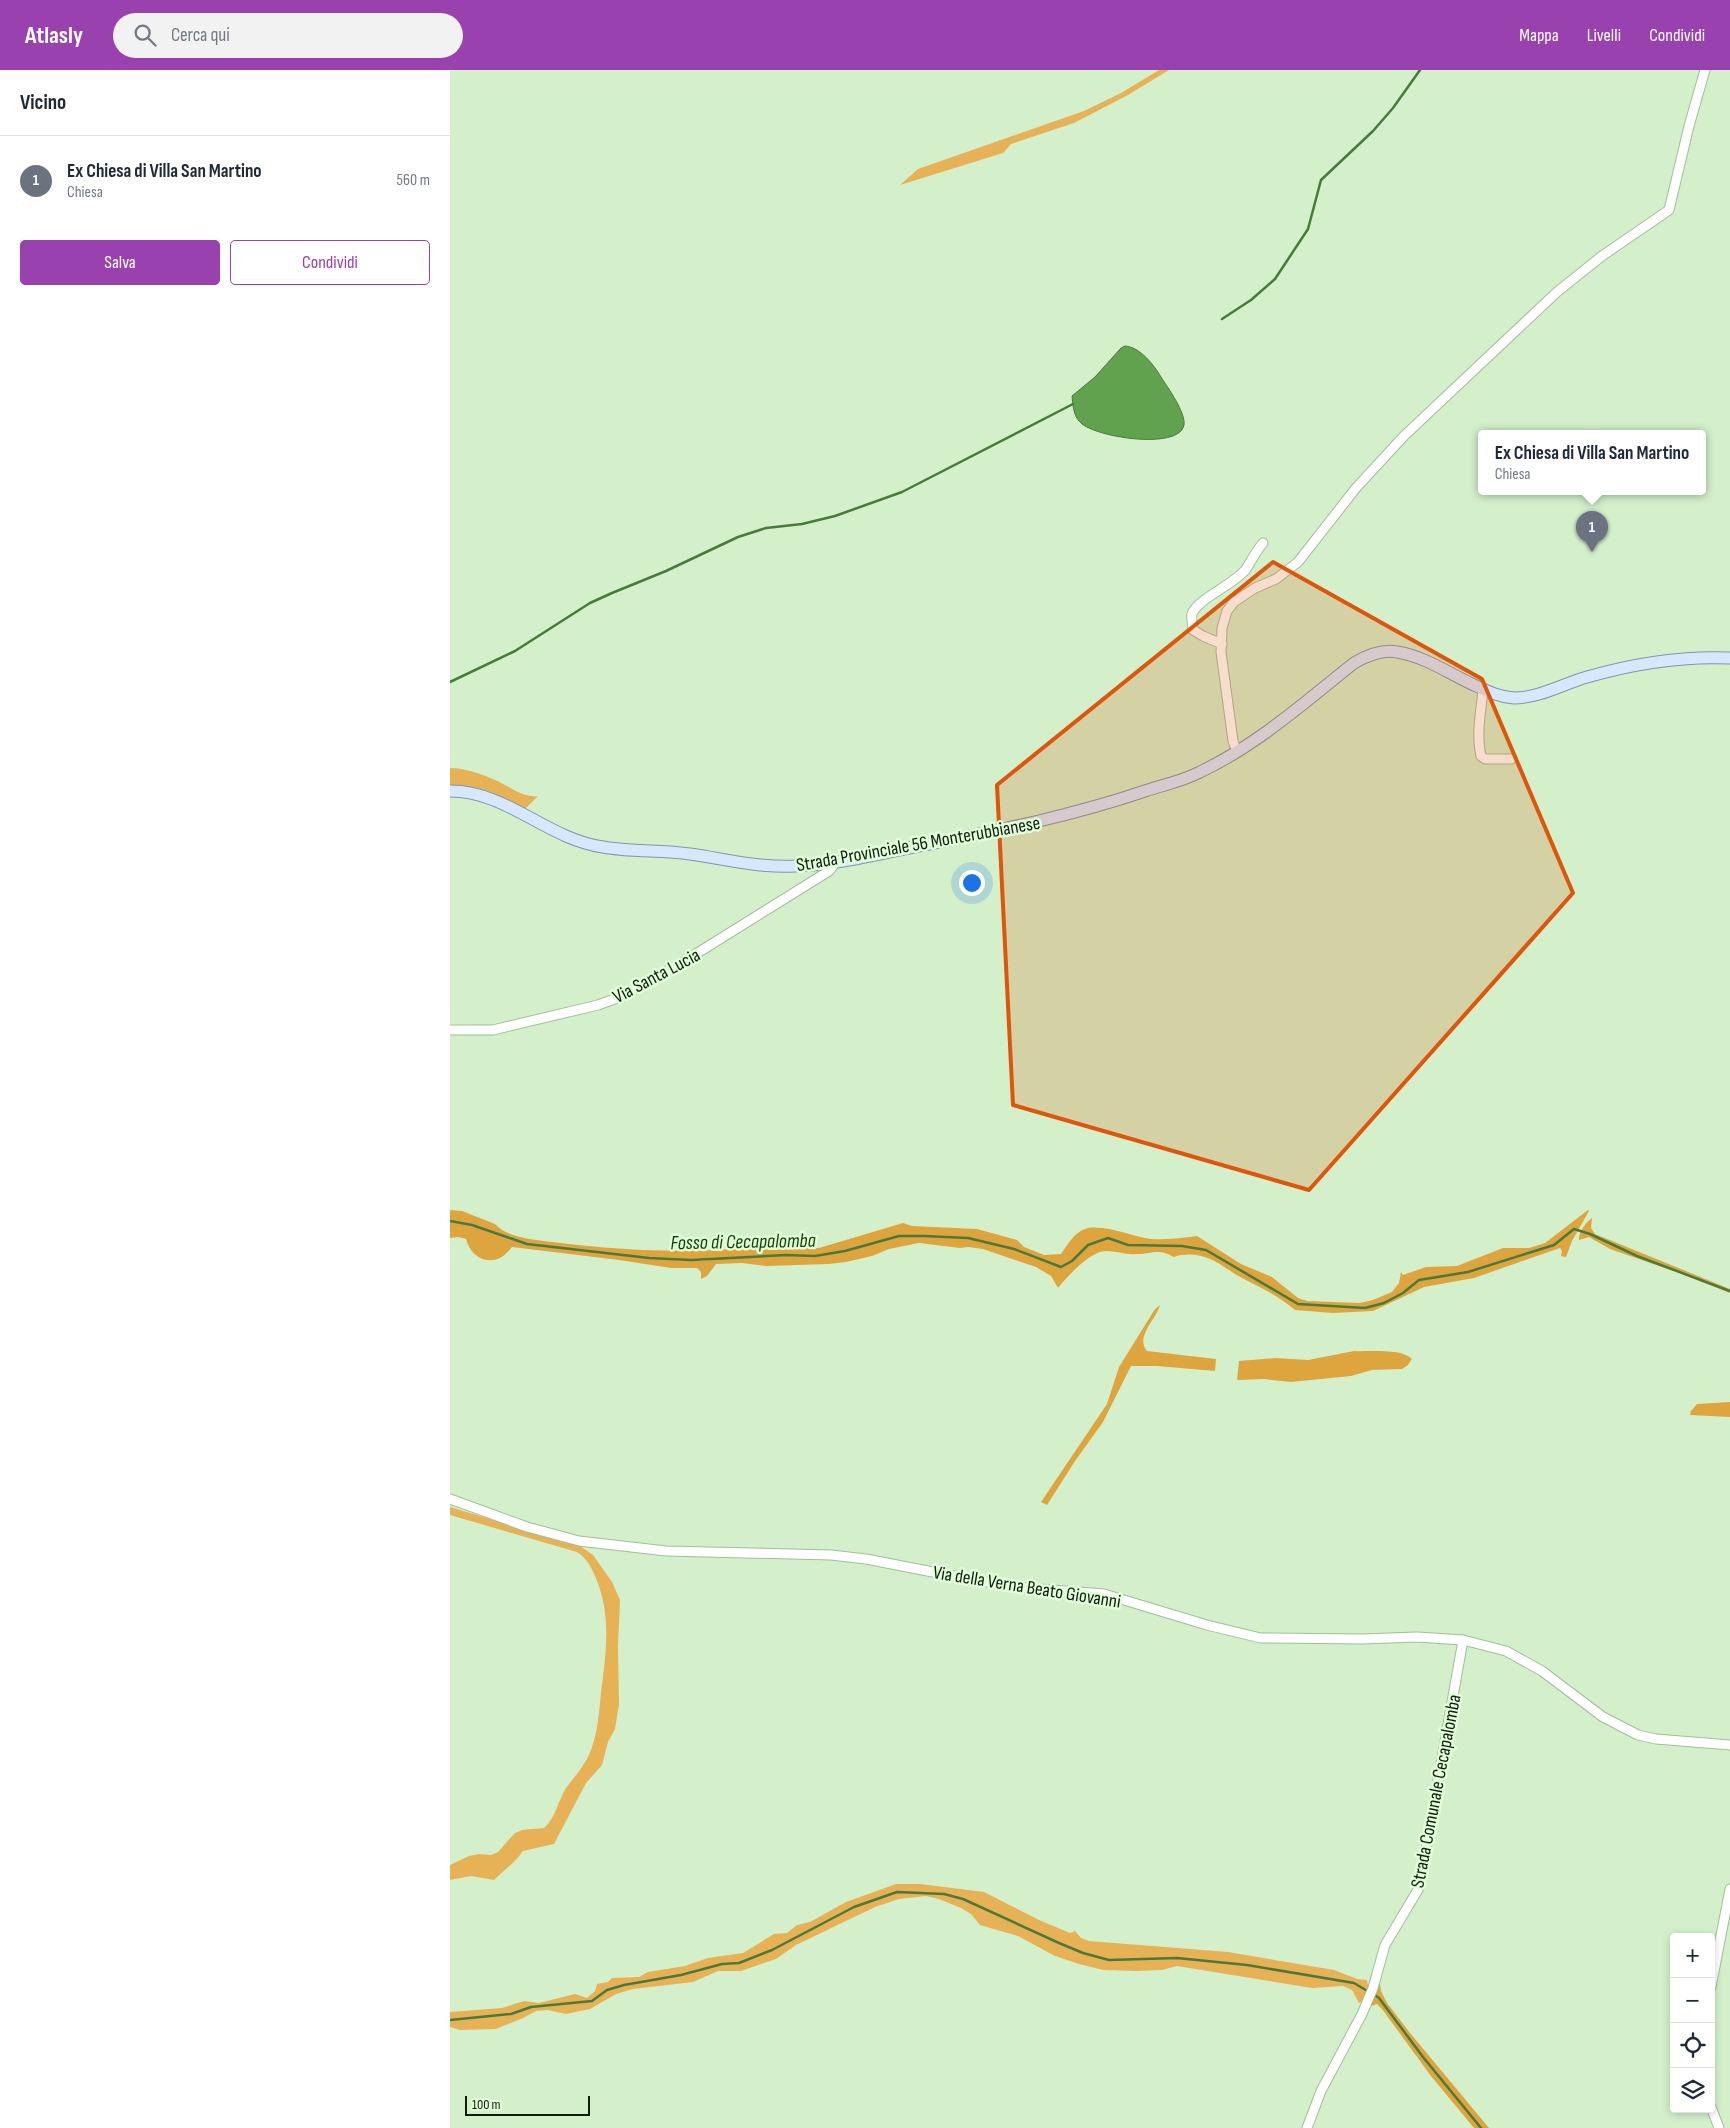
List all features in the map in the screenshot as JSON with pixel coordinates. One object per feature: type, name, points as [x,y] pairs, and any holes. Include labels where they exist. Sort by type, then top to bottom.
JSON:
[{"type":"main road","name":"Strada Provinciale 56 Monterubbianese","points":[[450,791],[468,792],[496,800],[552,831],[586,844],[605,848],[689,854],[773,866],[797,866],[838,861],[1024,826],[1100,806],[1198,773],[1237,752],[1306,702],[1354,663],[1369,655],[1397,652],[1421,660],[1483,690],[1505,696],[1528,696],[1616,670],[1693,658],[1730,658]]},
{"type":"street","points":[[1237,752],[1233,740],[1222,644],[1222,628],[1227,611],[1234,602],[1255,588],[1276,579],[1298,562],[1356,488],[1424,416],[1557,292],[1608,251],[1669,210],[1689,126],[1705,70]]},
{"type":"street","points":[[1222,644],[1193,630],[1192,614],[1198,605],[1234,580],[1246,569],[1254,553],[1263,543]]},
{"type":"street","points":[[1483,690],[1480,734],[1481,756],[1485,758],[1511,759]]},
{"type":"street","name":"Via Santa Lucia","points":[[450,1030],[493,1030],[623,996],[684,962],[829,871],[838,861]]},
{"type":"street","name":"Via della Verna Beato Giovanni","points":[[450,1499],[527,1527],[579,1540],[666,1551],[831,1555],[866,1559],[974,1580],[1027,1588],[1104,1594],[1207,1625],[1261,1638],[1417,1638],[1463,1640],[1506,1651],[1514,1655],[1542,1671],[1603,1717],[1638,1734],[1656,1739],[1730,1745]]},
{"type":"street","name":"Strada Comunale Cecapalomba","points":[[1307,2128],[1321,2091],[1369,1998],[1385,1946],[1419,1888],[1463,1640]]},
{"type":"street","points":[[1713,1978],[1730,1888]]},
{"type":"street","points":[[1713,2113],[1719,2128]]},
{"type":"highlighted area","points":[[1273,562],[1482,679],[1573,893],[1309,1190],[1013,1105],[997,785]]},
{"type":"shaded area","points":[[1159,70],[1169,70],[1128,95],[1074,123],[1011,144],[1003,153],[900,185],[918,169],[1084,111],[1121,93]]},
{"type":"shaded area","points":[[1125,346],[1131,347],[1146,357],[1155,367],[1172,394],[1184,420],[1184,425],[1179,433],[1167,438],[1134,439],[1099,432],[1087,427],[1077,418],[1072,396],[1095,377]]},
{"type":"shaded area","points":[[450,768],[473,772],[526,795],[538,796],[525,809],[485,790],[450,785]]},
{"type":"shaded area","points":[[450,1210],[462,1211],[495,1224],[515,1236],[529,1239],[604,1247],[680,1251],[758,1248],[771,1245],[782,1238],[800,1247],[819,1248],[903,1223],[912,1226],[977,1229],[1017,1240],[1024,1247],[1044,1255],[1061,1254],[1078,1233],[1092,1228],[1109,1229],[1151,1239],[1197,1236],[1241,1264],[1272,1277],[1298,1298],[1307,1301],[1360,1303],[1392,1292],[1399,1283],[1401,1272],[1403,1275],[1426,1267],[1457,1266],[1503,1248],[1529,1248],[1545,1243],[1589,1211],[1572,1241],[1566,1257],[1561,1256],[1562,1251],[1560,1248],[1474,1278],[1424,1287],[1373,1311],[1333,1313],[1295,1310],[1274,1295],[1206,1257],[1180,1255],[1174,1257],[1159,1252],[1133,1254],[1110,1251],[1100,1252],[1079,1265],[1058,1288],[1051,1276],[1036,1267],[983,1249],[919,1243],[889,1249],[872,1256],[846,1262],[828,1264],[767,1266],[742,1263],[716,1264],[707,1276],[701,1279],[701,1272],[697,1268],[671,1268],[512,1247],[500,1258],[488,1260],[478,1257],[466,1239],[450,1238]]},
{"type":"shaded area","points":[[1592,1218],[1591,1228],[1595,1234],[1730,1289],[1730,1293],[1610,1249],[1589,1237],[1579,1240],[1583,1228]]},
{"type":"shaded area","points":[[1160,1305],[1143,1340],[1147,1351],[1216,1359],[1215,1371],[1157,1366],[1131,1366],[1103,1422],[1047,1505],[1041,1502],[1107,1404],[1119,1367],[1155,1309]]},
{"type":"shaded area","points":[[1354,1351],[1393,1352],[1412,1359],[1402,1369],[1372,1370],[1351,1376],[1291,1382],[1264,1379],[1237,1380],[1239,1361],[1275,1358],[1308,1360]]},
{"type":"shaded area","points":[[1730,1402],[1730,1417],[1690,1415],[1697,1404]]},
{"type":"shaded area","points":[[450,1507],[580,1546],[593,1555],[612,1582],[620,1600],[618,1646],[619,1704],[615,1729],[608,1742],[602,1765],[586,1783],[554,1844],[523,1851],[494,1880],[471,1876],[450,1880],[450,1865],[469,1856],[479,1854],[491,1855],[498,1852],[515,1833],[522,1830],[544,1828],[548,1824],[566,1788],[586,1760],[593,1743],[598,1721],[605,1663],[606,1619],[604,1605],[595,1576],[588,1563],[577,1552],[450,1515]]},
{"type":"shaded area","points":[[896,1884],[920,1884],[984,1892],[1039,1920],[1070,1933],[1075,1931],[1081,1938],[1089,1941],[1228,1952],[1334,1970],[1357,1979],[1367,1980],[1369,1992],[1364,2001],[1359,2003],[1352,1990],[1343,1986],[1312,1988],[1177,1966],[1162,1970],[1103,1970],[1055,1956],[1018,1936],[980,1925],[971,1914],[961,1908],[926,1896],[899,1899],[875,1907],[796,1945],[776,1959],[741,1971],[718,1971],[693,1982],[633,1989],[616,1994],[590,2009],[566,2014],[547,2010],[536,2011],[496,2029],[460,2030],[450,2027],[450,2012],[502,2008],[524,2001],[539,2003],[575,1994],[587,1998],[595,1991],[597,1984],[608,1982],[612,1978],[639,1977],[648,1972],[685,1966],[708,1958],[743,1953],[774,1934],[787,1933],[797,1925],[810,1922],[846,1902]]},
{"type":"shaded area","points":[[1379,1978],[1381,1991],[1387,2003],[1489,2128],[1474,2128],[1431,2076],[1382,2009],[1377,2004],[1371,2006],[1370,2003]]},
{"type":"waterway","points":[[1222,319],[1251,300],[1275,279],[1308,229],[1321,180],[1373,131],[1393,108],[1420,70]]},
{"type":"waterway","points":[[450,682],[515,651],[590,603],[612,593],[666,571],[738,537],[766,528],[802,524],[835,516],[902,492],[1073,404]]},
{"type":"waterway","name":"Fosso di Cecapalomba","points":[[450,1221],[472,1225],[527,1244],[649,1258],[691,1260],[786,1255],[815,1256],[845,1251],[899,1236],[924,1236],[968,1238],[1014,1249],[1061,1267],[1072,1261],[1088,1245],[1108,1238],[1128,1245],[1182,1246],[1206,1250],[1298,1304],[1365,1308],[1384,1303],[1403,1293],[1419,1280],[1468,1272],[1554,1245],[1574,1229],[1590,1234],[1637,1256],[1730,1291]]},
{"type":"waterway","points":[[450,2020],[511,2014],[531,2007],[592,2001],[607,1990],[624,1985],[681,1975],[722,1964],[739,1963],[772,1950],[854,1907],[897,1892],[944,1894],[963,1899],[1059,1943],[1083,1953],[1109,1960],[1177,1958],[1247,1965],[1354,1983],[1369,1992]]},
{"type":"waterway","points":[[1373,1994],[1379,1998],[1423,2057],[1481,2128]]},
{"type":"place","name":"Ex Chiesa di Villa San Martino","points":[[1592,552]]}]
